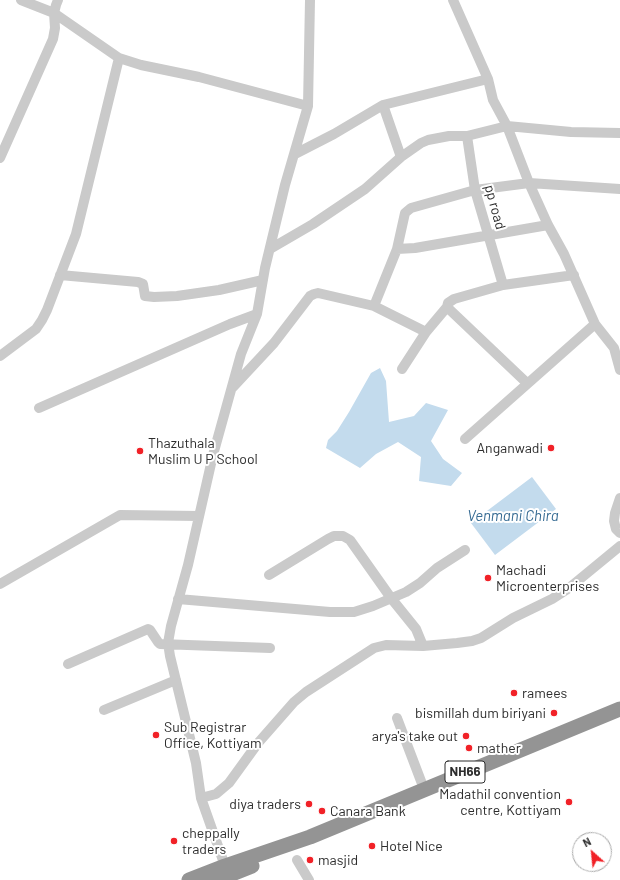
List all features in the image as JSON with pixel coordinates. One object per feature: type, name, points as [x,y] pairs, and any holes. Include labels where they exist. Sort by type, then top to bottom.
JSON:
[{"type":"highway","name":"NH66","points":[[189,880],[310,837],[620,709]]},
{"type":"highway","name":"NH66","points":[[217,880],[264,862],[310,837]]},
{"type":"street","points":[[21,0],[54,14],[119,58],[147,67],[199,77],[308,106]]},
{"type":"street","points":[[0,158],[53,39],[55,28],[54,14],[58,0]]},
{"type":"street","points":[[225,866],[201,798],[196,763],[168,643],[171,626],[188,565],[213,455],[241,354],[257,314],[263,280],[285,185],[308,106],[310,0]]},
{"type":"street","points":[[453,0],[488,79],[493,100],[507,126],[529,183],[548,225],[574,275],[595,324],[614,348],[620,370]]},
{"type":"street","points":[[0,356],[36,329],[42,320],[76,234],[119,58]]},
{"type":"street","points":[[295,154],[334,134],[383,104],[488,79]]},
{"type":"street","points":[[383,104],[401,158]]},
{"type":"street","points":[[270,249],[313,224],[365,189],[401,158],[421,143],[428,140],[449,136],[467,136],[507,126],[571,132],[620,133]]},
{"type":"street","name":"pp road","points":[[467,136],[475,190],[503,285]]},
{"type":"street","points":[[374,306],[397,249],[405,213],[408,210],[475,190],[529,183],[620,189]]},
{"type":"street","points":[[397,249],[415,248],[548,225]]},
{"type":"street","points":[[60,274],[138,282],[142,284],[145,296],[154,297],[176,296],[219,290],[263,280]]},
{"type":"street","points":[[402,369],[426,332],[447,308],[448,303],[454,299],[503,285],[574,275]]},
{"type":"street","points":[[231,388],[274,343],[312,295],[318,293],[374,306],[426,332]]},
{"type":"street","points":[[447,308],[527,384]]},
{"type":"street","points":[[39,408],[230,324],[257,314]]},
{"type":"street","points":[[465,439],[595,324]]},
{"type":"street","points":[[620,498],[614,521],[616,529],[620,533]]},
{"type":"street","points":[[0,584],[120,515],[199,516]]},
{"type":"street","points":[[269,575],[328,539],[334,536],[343,536],[350,540],[391,598],[416,629],[423,646]]},
{"type":"street","points":[[201,798],[210,797],[216,794],[229,783],[258,743],[294,702],[311,689],[374,648],[386,645],[423,646],[464,642],[481,638],[569,588],[620,546]]},
{"type":"street","points":[[178,599],[354,612],[373,606],[406,592],[420,583],[437,568],[465,550]]},
{"type":"street","points":[[68,664],[146,629],[150,630],[158,643],[270,648]]},
{"type":"street","points":[[104,710],[176,680]]},
{"type":"street","points":[[397,718],[424,789]]},
{"type":"street","points":[[297,860],[309,880]]},
{"type":"water","points":[[380,368],[386,381],[389,422],[414,416],[426,403],[448,410],[431,441],[443,459],[462,473],[451,486],[419,481],[421,457],[398,442],[376,454],[360,468],[326,448],[328,440],[337,431],[371,373]]},
{"type":"water","name":"Venmani Chira","points":[[532,477],[556,509],[495,555],[471,523]]},
{"type":"place","name":"Anganwadi","points":[[551,448]]},
{"type":"place","name":"Thazuthala Muslim U P School","points":[[140,451]]},
{"type":"place","name":"Machadi Microenterprises","points":[[488,578]]},
{"type":"place","name":"ramees","points":[[514,693]]},
{"type":"place","name":"bismillah dum biriyani","points":[[554,713]]},
{"type":"place","name":"Sub Registrar Office, Kottiyam","points":[[156,735]]},
{"type":"place","name":"arya's take out","points":[[466,736]]},
{"type":"place","name":"mather","points":[[469,748]]},
{"type":"place","name":"Madathil convention centre, Kottiyam","points":[[569,802]]},
{"type":"place","name":"diya traders","points":[[309,804]]},
{"type":"place","name":"Canara Bank","points":[[322,811]]},
{"type":"place","name":"cheppally traders","points":[[174,841]]},
{"type":"place","name":"Hotel Nice","points":[[372,846]]},
{"type":"place","name":"masjid","points":[[310,860]]}]
